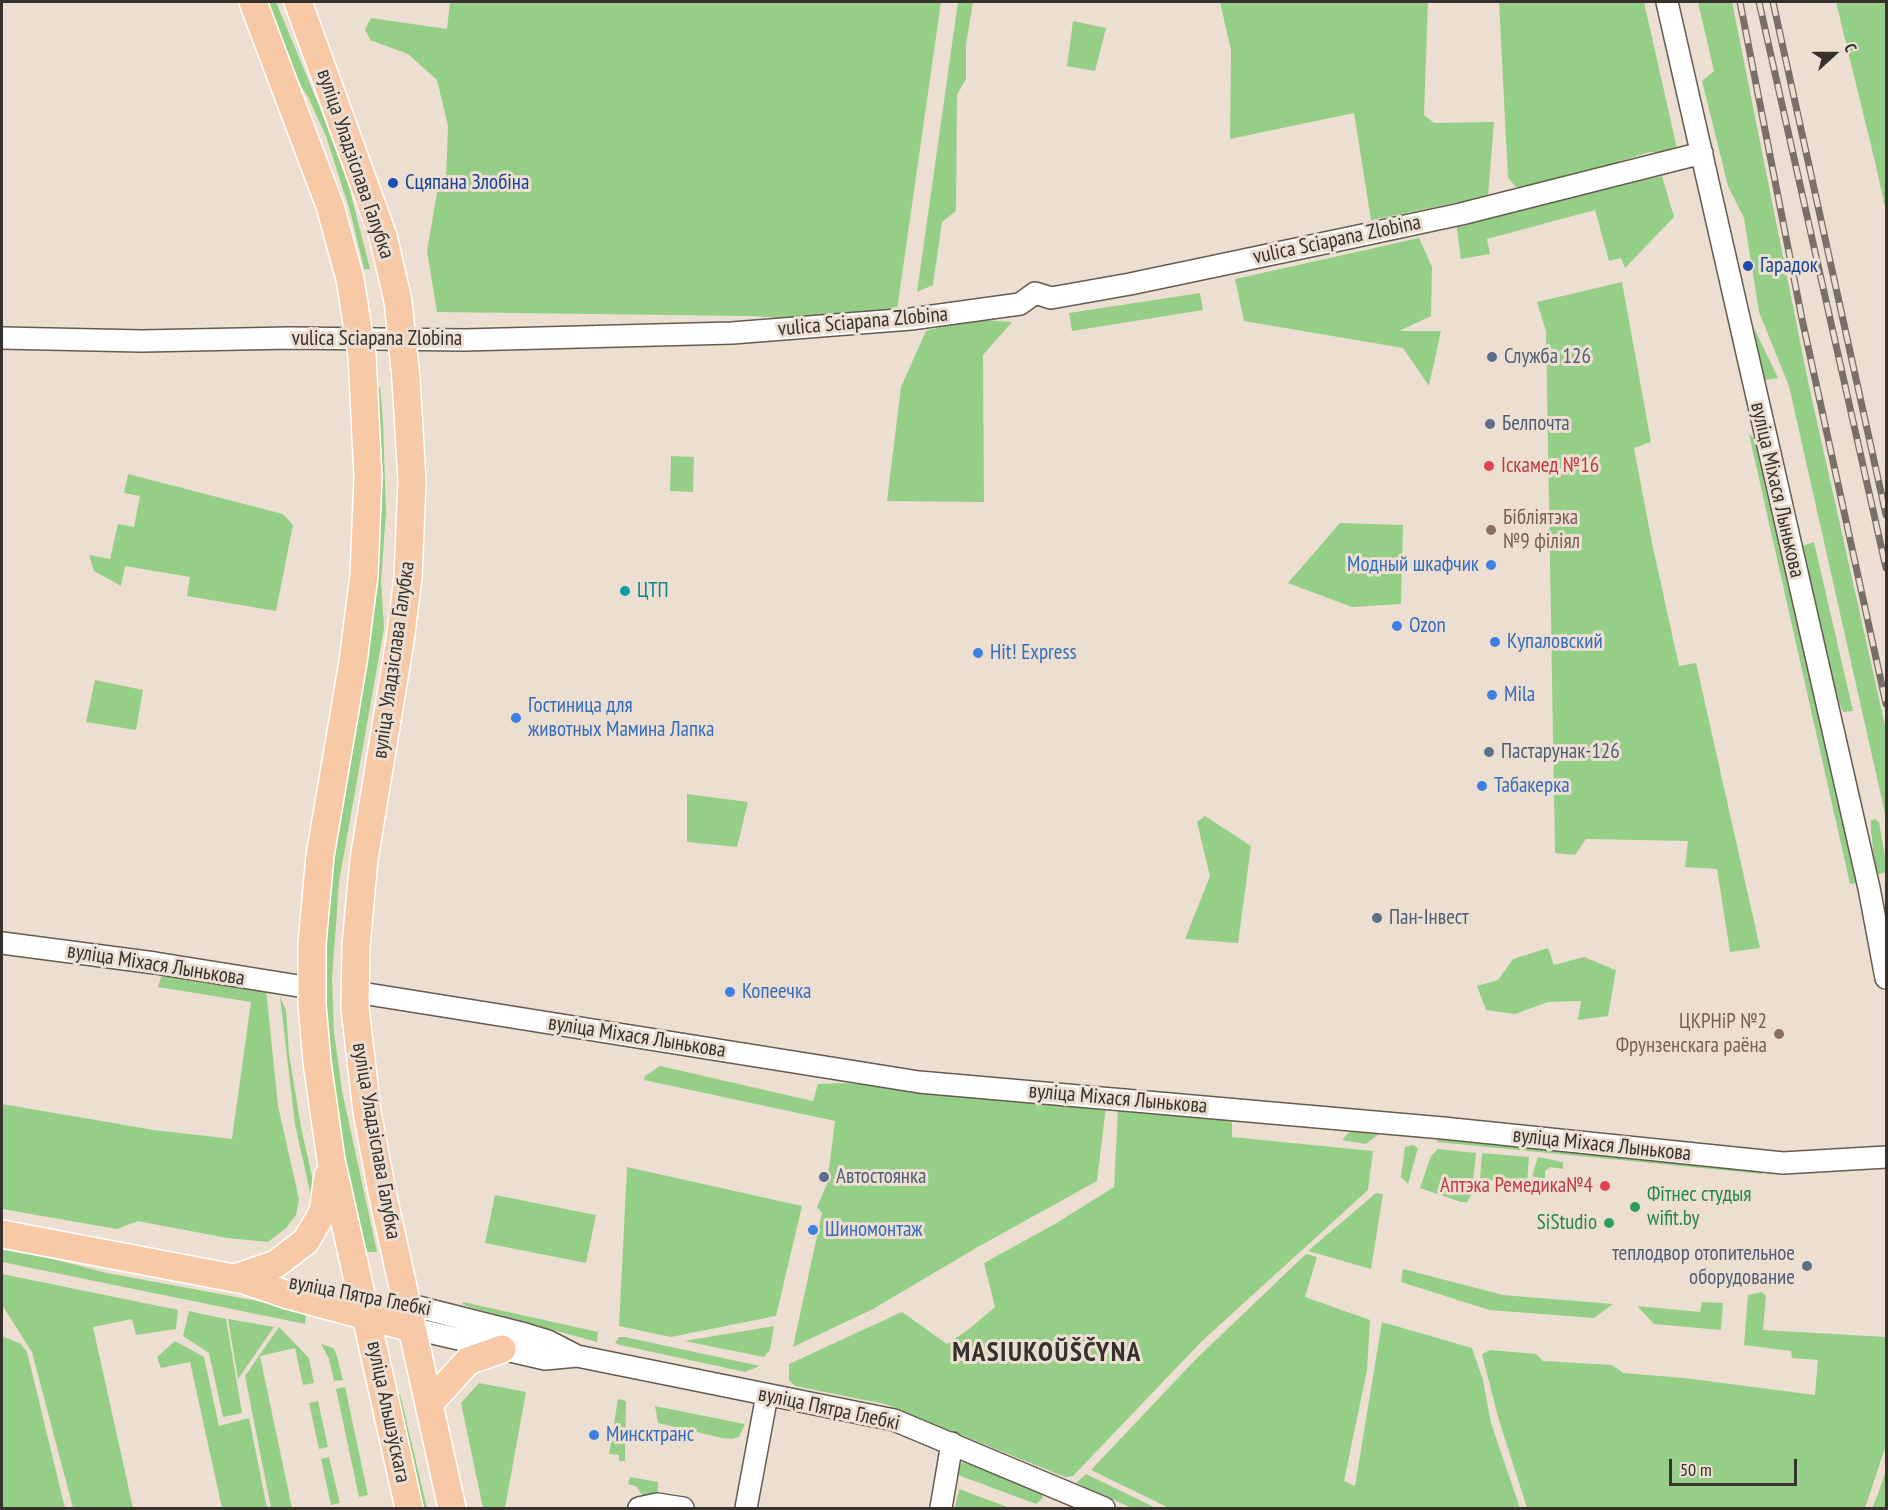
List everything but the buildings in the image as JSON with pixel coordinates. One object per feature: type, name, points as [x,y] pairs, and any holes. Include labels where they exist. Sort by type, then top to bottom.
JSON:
[{"type":"main road","name":"вуліца Уладзіслава Галубка","points":[[252,2],[330,206],[348,271],[360,338],[369,477],[364,575],[353,662],[320,856],[311,988],[316,1062],[331,1160],[364,1306]]},
{"type":"main road","name":"вуліца Уладзіслава Галубка","points":[[298,2],[376,214],[393,279],[402,339],[411,481],[408,578],[364,859],[358,918],[355,992],[357,1033],[367,1112],[409,1316]]},
{"type":"main road","points":[[240,1279],[276,1264],[306,1241],[322,1212],[331,1160]]},
{"type":"main road","name":"вуліца Пятра Глебкі","points":[[2,1234],[240,1279],[288,1295],[364,1306],[409,1316]]},
{"type":"main road","name":"вуліца Альшэўскага","points":[[364,1306],[410,1509]]},
{"type":"main road","name":"вуліца Альшэўскага","points":[[409,1316],[452,1509]]},
{"type":"main road","points":[[429,1404],[468,1361],[482,1354],[502,1349]]},
{"type":"street","name":"вуліца Міхася Лынькова","points":[[1667,2],[1887,978]]},
{"type":"street","name":"vulica Sciapana Zlobina","points":[[2,338],[142,341],[360,338],[465,340],[732,333],[823,328],[991,309],[1020,304],[1035,293],[1051,298],[1109,288],[1443,218],[1702,153]]},
{"type":"street","name":"вуліца Міхася Лынькова","points":[[2,943],[155,963],[311,988]]},
{"type":"street","name":"вуліца Міхася Лынькова","points":[[355,992],[669,1043],[805,1062],[849,1073],[919,1082],[1443,1128],[1783,1163],[1887,1157]]},
{"type":"street","name":"вуліца Пятра Глебкі","points":[[409,1316],[502,1349],[545,1359],[578,1356]]},
{"type":"street","name":"вуліца Пятра Глебкі","points":[[409,1316],[525,1334],[548,1341],[578,1356],[767,1395],[873,1414],[952,1443],[1066,1500],[1104,1509]]},
{"type":"street","points":[[746,1509],[767,1395]]},
{"type":"street","points":[[941,1509],[952,1443]]},
{"type":"street","points":[[639,1509],[657,1503],[683,1509]]},
{"type":"green space","points":[[261,2],[276,2],[320,108],[349,187],[370,269],[361,269],[364,268],[350,211],[326,136],[309,99],[282,54]]},
{"type":"green space","points":[[450,2],[941,2],[896,317],[846,322],[750,316],[437,312],[427,251],[438,187],[446,178],[448,126],[437,80],[408,54],[370,40],[365,29],[371,18],[447,29]]},
{"type":"green space","points":[[958,2],[973,2],[966,45],[966,79],[957,95],[956,211],[942,222],[933,285],[917,292]]},
{"type":"green space","points":[[1220,2],[1428,2],[1424,115],[1434,123],[1494,122],[1488,196],[1371,220],[1354,113],[1230,139],[1231,50]]},
{"type":"green space","points":[[1499,2],[1644,2],[1678,153],[1650,152],[1607,165],[1597,172],[1523,189],[1515,186],[1508,178]]},
{"type":"green space","points":[[1698,2],[1732,2],[1809,386],[1886,730],[1886,818],[1789,386],[1759,312],[1744,218],[1728,186],[1702,81],[1714,71]]},
{"type":"green space","points":[[1836,2],[1886,2],[1886,211],[1875,162]]},
{"type":"green space","points":[[1073,21],[1106,28],[1095,71],[1067,66]]},
{"type":"green space","points":[[1662,176],[1674,217],[1625,268],[1621,258],[1609,261],[1595,210],[1487,239],[1490,254],[1461,259],[1456,223]]},
{"type":"green space","points":[[1419,238],[1432,267],[1431,316],[1399,331],[1441,331],[1429,386],[1403,348],[1244,321],[1235,279]]},
{"type":"green space","points":[[1622,282],[1651,442],[1634,448],[1652,543],[1679,666],[1696,663],[1760,948],[1730,952],[1717,869],[1685,867],[1688,841],[1586,839],[1575,855],[1555,853],[1546,331],[1537,302]]},
{"type":"green space","points":[[1200,293],[1203,310],[1072,331],[1069,313]]},
{"type":"green space","points":[[971,319],[1012,322],[983,355],[984,502],[887,501],[901,387],[926,331]]},
{"type":"green space","points":[[1754,328],[1778,378],[1764,380]]},
{"type":"green space","points":[[374,387],[380,387],[383,422],[386,512],[381,581],[384,628],[339,882],[332,979],[334,1032],[342,1091],[377,1252],[365,1252],[328,1079],[321,927],[374,604],[381,505]]},
{"type":"green space","points":[[1749,434],[1755,439],[1761,458],[1856,883],[1850,884]]},
{"type":"green space","points":[[671,456],[694,457],[693,492],[670,491]]},
{"type":"green space","points":[[128,474],[283,514],[293,525],[276,611],[187,596],[190,577],[125,566],[121,586],[94,571],[89,555],[110,559],[118,524],[134,527],[140,496],[124,493]]},
{"type":"green space","points":[[1340,523],[1403,525],[1401,604],[1352,607],[1288,583]]},
{"type":"green space","points":[[1814,542],[1853,711],[1843,712],[1829,677],[1798,547]]},
{"type":"green space","points":[[95,680],[143,690],[136,730],[86,722]]},
{"type":"green space","points":[[687,794],[748,802],[737,847],[687,842]]},
{"type":"green space","points":[[1205,816],[1251,846],[1238,943],[1185,939],[1210,876],[1197,822]]},
{"type":"green space","points":[[1875,819],[1879,822],[1886,862],[1886,872],[1876,875],[1871,831],[1871,821]]},
{"type":"green space","points":[[1548,948],[1554,965],[1584,957],[1616,970],[1608,1016],[1578,1020],[1581,1001],[1548,1002],[1515,1014],[1486,1010],[1477,986],[1498,980],[1513,959]]},
{"type":"green space","points":[[162,974],[266,989],[278,1106],[299,1199],[296,1215],[286,1228],[268,1242],[227,1238],[138,1221],[117,1229],[2,1209],[2,1104],[154,1130],[232,1139],[251,1002],[158,987]]},
{"type":"green space","points":[[280,997],[286,1010],[289,1054],[301,1127],[317,1199],[308,1217],[310,1192],[295,1124]]},
{"type":"green space","points":[[660,1066],[813,1101],[818,1084],[845,1083],[1106,1106],[1097,1181],[976,1248],[873,1309],[793,1347],[822,1213],[817,1207],[827,1184],[835,1121],[644,1080],[645,1076]]},
{"type":"green space","points":[[1118,1109],[1232,1113],[1232,1137],[1373,1151],[1368,1190],[1202,1341],[1073,1476],[1065,1477],[885,1404],[795,1386],[789,1380],[789,1364],[902,1312],[947,1344],[969,1329],[995,1307],[984,1263],[1055,1224],[1114,1187]]},
{"type":"green space","points":[[1353,1128],[1380,1133],[1366,1144],[1342,1140]]},
{"type":"green space","points":[[1438,1136],[1762,1170],[1762,1174],[1437,1142]]},
{"type":"green space","points":[[1413,1145],[1418,1148],[1408,1184],[1401,1177],[1405,1147]]},
{"type":"green space","points":[[1438,1149],[1476,1153],[1472,1193],[1467,1202],[1420,1188],[1431,1156]]},
{"type":"green space","points":[[1482,1153],[1529,1157],[1527,1183],[1480,1179]]},
{"type":"green space","points":[[1538,1157],[1563,1162],[1563,1169],[1550,1167],[1545,1171],[1545,1179],[1532,1176]]},
{"type":"green space","points":[[627,1167],[802,1206],[776,1316],[671,1337],[619,1326]]},
{"type":"green space","points":[[1376,1193],[1383,1194],[1371,1269],[1308,1251]]},
{"type":"green space","points":[[495,1195],[596,1215],[586,1263],[485,1243]]},
{"type":"green space","points":[[2,1246],[107,1273],[306,1310],[305,1324],[2,1262]]},
{"type":"green space","points":[[1306,1254],[1317,1257],[1305,1297],[1370,1320],[1367,1370],[1344,1481],[1355,1486],[1382,1322],[1472,1348],[1483,1380],[1491,1423],[1520,1508],[1169,1508],[1091,1470],[1196,1359]]},
{"type":"green space","points":[[1403,1269],[1503,1295],[1613,1304],[1594,1318],[1489,1310],[1401,1282]]},
{"type":"green space","points":[[2,1274],[178,1310],[176,1329],[136,1335],[132,1319],[93,1327],[133,1508],[73,1508],[32,1352],[2,1305]]},
{"type":"green space","points":[[1762,1292],[1766,1296],[1763,1330],[1886,1337],[1886,1445],[1865,1508],[1527,1508],[1498,1417],[1482,1354],[1490,1350],[1536,1354],[1543,1361],[1612,1365],[1623,1373],[1684,1378],[1815,1395],[1818,1360],[1792,1358],[1791,1351],[1744,1345],[1748,1295]]},
{"type":"green space","points":[[463,1302],[598,1332],[597,1342],[470,1307],[462,1304]]},
{"type":"green space","points":[[1702,1302],[1723,1303],[1721,1330],[1654,1324],[1637,1306],[1700,1312]]},
{"type":"green space","points":[[189,1311],[226,1319],[242,1413],[223,1417],[209,1353],[183,1336]]},
{"type":"green space","points":[[228,1319],[274,1327],[238,1379]]},
{"type":"green space","points":[[774,1326],[770,1350],[764,1357],[684,1341]]},
{"type":"green space","points":[[279,1327],[309,1358],[314,1383],[303,1385],[295,1348],[260,1356],[292,1508],[271,1508],[245,1376]]},
{"type":"green space","points":[[2,1336],[21,1344],[27,1352],[65,1508],[2,1508]]},
{"type":"green space","points":[[619,1337],[760,1366],[745,1372],[620,1345],[615,1343]]},
{"type":"green space","points":[[175,1341],[204,1357],[219,1426],[249,1418],[267,1508],[222,1508],[190,1362],[161,1368],[157,1357]]},
{"type":"green space","points":[[321,1344],[333,1348],[343,1380],[334,1381],[329,1359]]},
{"type":"green space","points":[[479,1383],[526,1392],[505,1508],[483,1508],[461,1403]]},
{"type":"green space","points":[[345,1387],[368,1495],[359,1497],[336,1389]]},
{"type":"green space","points":[[400,1394],[427,1508],[421,1508],[394,1395]]},
{"type":"green space","points":[[618,1399],[626,1401],[625,1461],[619,1461],[619,1455],[609,1454]]},
{"type":"green space","points":[[318,1401],[328,1447],[319,1449],[309,1403]]},
{"type":"green space","points":[[655,1406],[745,1424],[739,1437],[722,1438],[658,1423]]},
{"type":"green space","points":[[329,1457],[340,1503],[331,1505],[321,1459]]},
{"type":"green space","points":[[963,1462],[1041,1490],[1043,1498],[1036,1504],[958,1475],[957,1468]]},
{"type":"green space","points":[[1886,1470],[1886,1508],[1872,1508],[1878,1494]]},
{"type":"green space","points":[[1086,1474],[1156,1508],[1132,1508],[1076,1483]]},
{"type":"green space","points":[[630,1477],[658,1482],[658,1500],[655,1495],[642,1495],[637,1487],[628,1484]]},
{"type":"green space","points":[[959,1489],[1010,1508],[955,1508]]},
{"type":"railway","points":[[1740,2],[1802,319],[1886,704]]},
{"type":"railway","points":[[1759,2],[1886,568]]},
{"type":"railway","points":[[1773,2],[1886,515]]},
{"type":"place","name":"Сцяпана Злобіна","points":[[393,183]]},
{"type":"place","name":"Гарадок","points":[[1748,266]]},
{"type":"place","name":"Служба 126","points":[[1492,357]]},
{"type":"place","name":"Белпочта","points":[[1490,424]]},
{"type":"place","name":"Іскамед №16","points":[[1489,466]]},
{"type":"place","name":"Бібліятэка №9 філіял","points":[[1491,530]]},
{"type":"place","name":"Модный шкафчик","points":[[1491,565]]},
{"type":"place","name":"ЦТП","points":[[625,591]]},
{"type":"place","name":"Ozon","points":[[1397,626]]},
{"type":"place","name":"Купаловский","points":[[1495,642]]},
{"type":"place","name":"Hit! Express","points":[[978,653]]},
{"type":"place","name":"Mila","points":[[1492,695]]},
{"type":"place","name":"Гостиница для животных Мамина Лапка","points":[[516,718]]},
{"type":"place","name":"Пастарунак-126","points":[[1489,752]]},
{"type":"place","name":"Табакерка","points":[[1482,786]]},
{"type":"place","name":"Пан-Інвест","points":[[1377,918]]},
{"type":"place","name":"Копеечка","points":[[730,992]]},
{"type":"place","name":"ЦКРНіР №2 Фрунзенскага раёна","points":[[1779,1034]]},
{"type":"place","name":"Автостоянка","points":[[824,1177]]},
{"type":"place","name":"Аптэка Ремедика№4","points":[[1605,1186]]},
{"type":"place","name":"Фітнес студыя wifit.by","points":[[1635,1207]]},
{"type":"place","name":"SiStudio","points":[[1609,1223]]},
{"type":"place","name":"Шиномонтаж","points":[[813,1230]]},
{"type":"place","name":"теплодвор отопительное оборудование","points":[[1807,1266]]},
{"type":"place","name":"Минсктранс","points":[[594,1435]]},
{"type":"district","name":"MASIUKOŬŠČYNA","points":[[1047,1353]]}]
